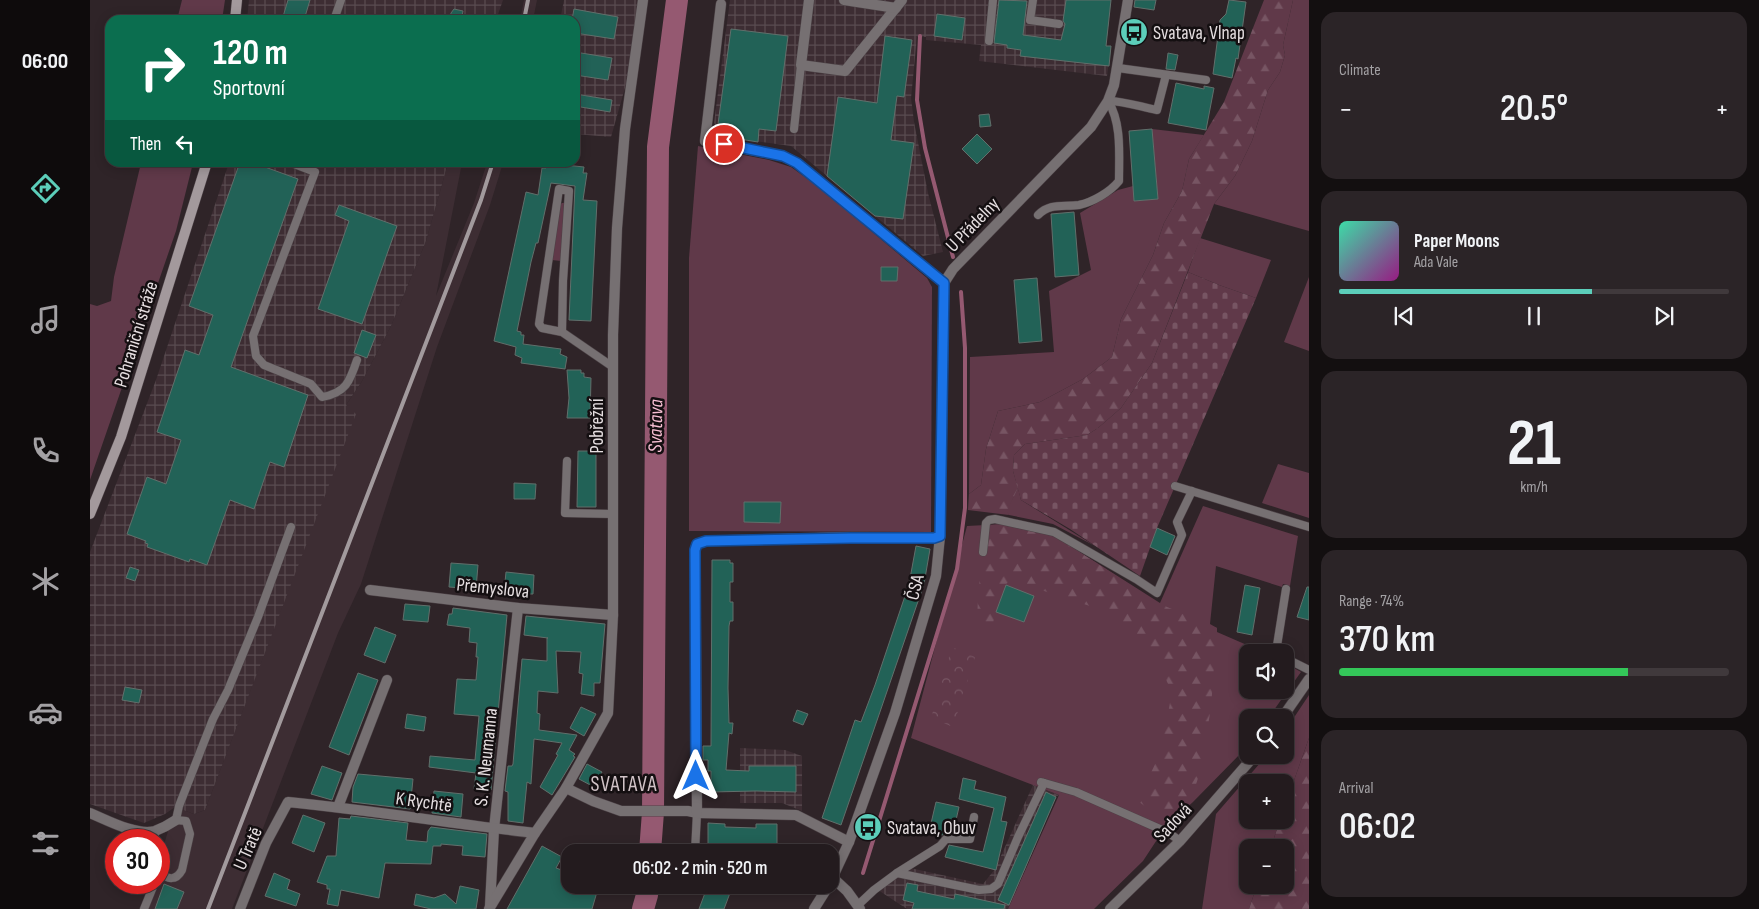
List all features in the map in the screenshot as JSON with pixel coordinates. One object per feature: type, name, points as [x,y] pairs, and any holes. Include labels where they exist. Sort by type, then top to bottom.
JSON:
[{"type":"street","points":[[236,15],[237,0]]},
{"type":"street","name":"Pobřežní","points":[[535,833],[566,788],[608,713],[613,615],[613,335],[617,228],[626,129],[643,0]]},
{"type":"street","points":[[809,0],[801,65],[845,71],[899,4]]},
{"type":"street","points":[[844,0],[899,4]]},
{"type":"street","name":"U Přádelny","points":[[945,280],[1090,127],[1108,100],[1118,68],[1128,0]]},
{"type":"street","points":[[722,4],[705,141],[783,156],[797,163],[945,280]]},
{"type":"street","name":"Pohraniční stráže","points":[[90,514],[121,437],[205,167]]},
{"type":"street","name":"ČSA","points":[[839,864],[849,842],[895,714],[936,576],[940,536],[945,280]]},
{"type":"street","points":[[692,812],[695,550],[697,544],[706,541],[934,538],[940,536]]},
{"type":"street","name":"Přemyslova","points":[[370,590],[518,608],[613,615]]},
{"type":"street","name":"S. K. Neumanna","points":[[489,909],[494,829],[518,608]]},
{"type":"street","points":[[338,807],[387,680]]},
{"type":"street","points":[[1288,709],[1309,680]]},
{"type":"street","name":"Sadová","points":[[1110,909],[1180,841],[1247,764]]},
{"type":"street","points":[[566,788],[621,812],[796,815],[849,842]]},
{"type":"street","name":"K Rychtě","points":[[288,802],[535,833]]},
{"type":"street","name":"U Tratě","points":[[240,909],[266,843],[288,802]]},
{"type":"street","points":[[90,813],[128,829]]},
{"type":"street","points":[[164,829],[176,820]]},
{"type":"street","name":"S. K. Neumanna","points":[[489,909],[535,833]]},
{"type":"street","points":[[839,889],[859,907]]},
{"type":"street","name":"ČSA","points":[[814,909],[823,894]]},
{"type":"lane","points":[[336,15],[341,0]]},
{"type":"lane","points":[[989,41],[993,0]]},
{"type":"lane","points":[[1032,0],[1030,20],[1059,24]]},
{"type":"lane","points":[[794,129],[801,65]]},
{"type":"lane","points":[[1118,68],[1206,80]]},
{"type":"lane","points":[[1108,100],[1158,110],[1166,75]]},
{"type":"lane","points":[[1038,215],[1045,208],[1087,202],[1113,188],[1119,181],[1117,121],[1114,110],[1108,100]]},
{"type":"lane","points":[[302,167],[316,172],[253,336],[256,356],[264,365],[312,384],[322,397],[332,395],[344,389],[351,378],[357,360]]},
{"type":"lane","points":[[562,332],[568,191],[559,189],[539,324],[542,328],[562,332],[613,367]]},
{"type":"lane","points":[[567,461],[565,514],[613,514]]},
{"type":"lane","points":[[1175,486],[1309,527]]},
{"type":"lane","points":[[983,552],[986,523],[989,520],[995,519],[1054,532],[1136,579],[1157,594],[1182,536],[1177,522],[1192,491]]},
{"type":"lane","points":[[170,879],[176,878],[182,870],[190,834],[186,821],[176,820],[179,806],[258,617],[291,527]]},
{"type":"lane","points":[[1277,644],[1286,589]]},
{"type":"lane","points":[[1294,662],[1309,670]]},
{"type":"lane","points":[[897,873],[979,890],[991,889],[998,884],[1042,782],[1076,792],[1169,833],[1180,841]]},
{"type":"lane","points":[[692,812],[694,844]]},
{"type":"lane","points":[[859,907],[874,890],[940,846],[946,839],[970,839],[974,817]]},
{"type":"lane","points":[[144,909],[150,894]]},
{"type":"shaded area","points":[[249,0],[503,0],[498,15],[248,15]]},
{"type":"shaded area","points":[[524,0],[537,0],[534,15],[521,15]]},
{"type":"shaded area","points":[[564,0],[639,0],[630,70],[611,137],[580,134],[580,15],[561,15]]},
{"type":"shaded area","points":[[730,0],[1111,0],[1106,46],[1111,46],[1107,76],[979,61],[981,45],[926,40],[926,37],[917,37],[911,98],[928,193],[943,252],[923,256],[791,146],[733,138],[720,133],[714,123]]},
{"type":"shaded area","points":[[228,167],[447,167],[426,241],[391,326],[362,381],[346,405],[356,414],[205,810],[194,814],[175,807],[165,814],[144,823],[90,804],[90,552],[156,380]]},
{"type":"shaded area","points":[[447,167],[461,167],[436,296],[474,203],[486,167],[502,167],[490,205],[437,347],[361,584],[338,633],[232,909],[141,909],[147,894],[170,894],[169,829],[175,807],[194,814],[205,810],[335,467],[346,405],[362,381],[391,326],[426,241]]},
{"type":"shaded area","points":[[740,748],[785,750],[802,756],[802,811],[782,803],[740,803]]},
{"type":"shaded area","points":[[1033,785],[1059,795],[1056,797],[1008,909],[907,909],[878,890],[910,868],[983,884],[995,869]]},
{"type":"green space","points":[[182,0],[225,0],[223,15],[178,15]]},
{"type":"green space","points":[[1264,0],[1293,0],[1283,45],[1285,55],[1280,72],[1268,90],[1252,141],[1235,176],[1214,204],[1152,363],[1121,408],[1098,428],[1087,435],[1025,444],[1014,455],[1013,471],[1018,488],[1007,511],[1009,515],[968,510],[969,494],[981,485],[986,449],[998,411],[1040,402],[1083,379],[1112,357],[1121,319],[1153,255],[1164,223],[1182,191],[1189,159],[1224,102]]},
{"type":"green space","points":[[1293,0],[1309,0],[1309,231],[1214,204],[1235,176],[1252,141],[1268,90],[1280,72],[1285,55],[1283,45]]},
{"type":"green space","points":[[1152,129],[1204,135],[1189,159],[1182,191],[1164,223],[1153,255],[1121,319],[1112,357],[1083,379],[1040,402],[998,411],[986,449],[981,485],[969,494],[970,357],[1054,352],[1049,291],[1091,270],[1080,213],[1118,190],[1133,186],[1134,201],[1158,199]]},
{"type":"green space","points":[[698,146],[769,160],[791,167],[819,187],[927,278],[932,287],[931,532],[689,531],[689,258]]},
{"type":"green space","points":[[140,167],[192,167],[176,231],[90,480],[90,304],[97,306],[111,301],[114,277]]},
{"type":"green space","points":[[562,203],[565,206],[561,261],[552,260],[559,205]]},
{"type":"green space","points":[[1200,238],[1271,260],[1256,298],[1188,272]]},
{"type":"green space","points":[[1188,272],[1256,298],[1157,528],[1140,576],[1070,529],[1021,500],[1013,471],[1014,455],[1025,444],[1087,435],[1121,408],[1152,363]]},
{"type":"green space","points":[[1309,277],[1309,351],[1284,342]]},
{"type":"green space","points":[[1278,464],[1309,473],[1309,518],[1262,503]]},
{"type":"green space","points":[[1018,488],[1021,500],[1095,546],[1053,524],[1009,515],[1006,511]]},
{"type":"green space","points":[[1203,506],[1298,536],[1290,586],[1283,584],[1282,587],[1216,566],[1210,624],[1217,628],[1217,632],[1245,644],[1239,644],[1239,699],[1282,699],[1275,709],[1239,709],[1239,755],[1193,802],[1166,826],[1143,861],[1094,909],[1008,909],[1059,795],[911,738],[967,526],[1004,524],[1056,537],[1160,603]]},
{"type":"green space","points":[[1004,524],[1056,537],[1160,604],[1217,628],[1211,707],[1201,769],[1189,806],[1154,813],[1138,801],[1161,751],[1172,692],[1153,653],[1102,610],[1011,580],[1000,589],[992,629],[979,630],[979,590],[985,550],[992,525]]},
{"type":"green space","points":[[952,647],[975,657],[953,727],[931,718]]},
{"type":"green space","points":[[1294,668],[1301,672],[1294,682]]},
{"type":"green space","points":[[1309,695],[1309,738],[1294,780],[1294,774],[1251,774],[1259,764],[1294,764],[1294,718]]},
{"type":"green space","points":[[1309,738],[1309,909],[1249,909],[1254,894],[1294,894],[1294,839],[1274,839],[1277,829],[1294,829],[1294,780]]},
{"type":"green space","points":[[1239,787],[1239,829],[1277,829],[1274,839],[1239,839],[1239,894],[1254,894],[1249,909],[1202,909],[1216,814]]},
{"type":"building","points":[[288,0],[310,0],[306,15],[284,15]]},
{"type":"building","points":[[999,0],[1027,1],[1023,35],[1061,40],[1065,24],[1063,21],[1066,0],[1111,0],[1106,46],[1111,46],[1109,66],[1020,56],[1021,50],[1007,48],[1007,45],[994,43]]},
{"type":"building","points":[[1135,0],[1156,0],[1154,10],[1134,7]]},
{"type":"building","points":[[1229,0],[1246,2],[1238,59],[1236,58],[1232,78],[1213,74],[1220,20],[1226,14]]},
{"type":"building","points":[[454,9],[463,11],[462,15],[451,15]]},
{"type":"building","points":[[574,9],[618,17],[614,39],[580,34],[580,15],[573,15]]},
{"type":"building","points":[[937,14],[965,18],[962,40],[934,36]]},
{"type":"building","points":[[731,29],[788,36],[776,131],[759,129],[758,142],[733,138],[734,126],[718,124]]},
{"type":"building","points":[[885,36],[912,40],[904,97],[897,96],[891,140],[914,143],[903,219],[875,216],[827,176],[838,97],[877,103]]},
{"type":"building","points":[[580,53],[612,58],[608,80],[580,76]]},
{"type":"building","points":[[1168,53],[1178,55],[1175,70],[1166,69]]},
{"type":"building","points":[[1176,83],[1204,89],[1204,86],[1214,88],[1206,130],[1168,123]]},
{"type":"building","points":[[580,95],[612,100],[610,112],[580,107]]},
{"type":"building","points":[[989,114],[991,126],[980,127],[979,115]]},
{"type":"building","points":[[1152,129],[1158,199],[1134,201],[1129,131]]},
{"type":"building","points":[[977,134],[992,149],[977,164],[962,149]]},
{"type":"building","points":[[238,167],[265,167],[298,179],[231,367],[308,395],[284,467],[270,462],[254,509],[230,500],[207,565],[190,559],[189,562],[147,547],[146,541],[127,534],[147,477],[166,484],[181,440],[157,432],[185,350],[199,355],[213,315],[189,306]]},
{"type":"building","points":[[584,167],[583,173],[587,173],[583,200],[597,201],[591,321],[569,320],[575,186],[551,183],[538,243],[536,243],[531,262],[517,331],[524,335],[523,344],[561,349],[560,354],[567,357],[565,369],[521,363],[522,358],[515,355],[516,347],[494,341],[526,192],[538,195],[542,168]]},
{"type":"building","points":[[339,205],[397,226],[362,324],[318,309],[349,221],[335,215]]},
{"type":"building","points":[[1074,212],[1079,275],[1055,277],[1051,214]]},
{"type":"building","points":[[881,267],[898,267],[897,281],[881,281]]},
{"type":"building","points":[[1037,278],[1042,341],[1019,343],[1014,280]]},
{"type":"building","points":[[362,330],[376,335],[367,358],[354,353]]},
{"type":"building","points":[[567,370],[581,370],[581,373],[584,373],[584,377],[591,378],[590,418],[567,418],[569,398]]},
{"type":"building","points":[[578,451],[596,451],[596,507],[577,507]]},
{"type":"building","points":[[514,483],[536,484],[535,499],[514,499]]},
{"type":"building","points":[[744,502],[781,502],[780,523],[744,522]]},
{"type":"building","points":[[1157,528],[1175,536],[1167,555],[1150,547]]},
{"type":"building","points":[[916,546],[930,549],[924,584],[841,825],[822,818],[855,720],[861,722],[875,685],[909,584]]},
{"type":"building","points":[[712,560],[730,560],[730,563],[733,563],[733,582],[730,582],[730,602],[733,602],[733,621],[730,621],[729,626],[728,688],[729,723],[733,723],[732,734],[729,733],[726,770],[749,771],[749,766],[796,766],[796,792],[711,792],[711,771],[708,771],[708,760],[703,760],[703,746],[711,746]]},
{"type":"building","points":[[451,563],[478,565],[476,589],[449,587]]},
{"type":"building","points":[[130,567],[139,570],[135,581],[126,578]]},
{"type":"building","points":[[506,572],[534,575],[533,594],[525,595],[504,592]]},
{"type":"building","points":[[1006,585],[1034,596],[1024,622],[996,612]]},
{"type":"building","points":[[1245,585],[1260,588],[1252,635],[1237,632]]},
{"type":"building","points":[[1307,587],[1309,587],[1309,620],[1297,617]]},
{"type":"building","points":[[405,604],[430,606],[428,622],[403,620]]},
{"type":"building","points":[[453,608],[507,615],[491,790],[474,789],[476,773],[429,767],[430,756],[475,760],[479,716],[454,714],[457,679],[476,680],[477,643],[469,642],[470,628],[447,625],[449,614],[452,614]]},
{"type":"building","points":[[526,616],[605,624],[600,683],[594,683],[594,696],[581,694],[583,674],[579,673],[581,652],[556,651],[558,693],[538,691],[537,713],[540,714],[539,730],[577,735],[569,750],[575,754],[573,756],[575,757],[552,795],[540,787],[558,755],[556,754],[562,743],[534,739],[531,784],[527,782],[523,823],[508,821],[508,792],[505,791],[508,766],[513,764],[522,659],[547,661],[548,638],[524,635]]},
{"type":"building","points":[[375,627],[396,635],[385,663],[364,655]]},
{"type":"building","points":[[358,673],[378,680],[349,755],[329,747]]},
{"type":"building","points":[[125,687],[142,690],[139,703],[122,700]]},
{"type":"building","points":[[581,707],[596,714],[584,736],[570,728]]},
{"type":"building","points":[[797,710],[808,714],[803,725],[793,721]]},
{"type":"building","points":[[407,714],[426,717],[424,731],[405,728]]},
{"type":"building","points":[[587,764],[602,772],[594,787],[579,779]]},
{"type":"building","points":[[322,766],[342,773],[332,800],[311,794]]},
{"type":"building","points":[[358,774],[413,779],[410,809],[352,802],[353,787]]},
{"type":"building","points":[[963,778],[976,781],[974,789],[1006,797],[1001,821],[1007,822],[996,870],[945,857],[949,845],[983,852],[994,808],[959,799]]},
{"type":"building","points":[[434,791],[463,794],[461,817],[432,813]]},
{"type":"building","points":[[1046,792],[1056,797],[1009,905],[998,900]]},
{"type":"building","points":[[936,802],[959,807],[953,833],[942,835],[929,832]]},
{"type":"building","points":[[303,815],[325,823],[314,852],[292,843]]},
{"type":"building","points":[[351,816],[408,823],[406,840],[427,842],[428,831],[431,827],[487,834],[485,857],[462,855],[463,846],[441,844],[441,846],[433,846],[431,864],[385,863],[379,898],[341,890],[338,906],[327,904],[330,889],[327,889],[327,885],[317,882],[327,856],[336,856],[339,818],[350,819]]},
{"type":"building","points":[[708,823],[725,824],[725,827],[756,828],[756,824],[777,824],[777,844],[708,844]]},
{"type":"building","points":[[542,846],[561,856],[556,868],[561,870],[561,894],[596,894],[592,909],[507,909]]},
{"type":"building","points":[[274,873],[290,880],[287,889],[300,894],[296,906],[265,896]]},
{"type":"building","points":[[907,883],[918,885],[917,891],[954,899],[955,894],[1005,905],[1004,909],[912,909],[914,903],[903,900]]},
{"type":"building","points":[[170,886],[184,892],[177,909],[155,909],[160,894],[170,894]]},
{"type":"building","points":[[460,886],[479,890],[476,909],[431,909],[414,905],[416,894],[434,898],[445,894],[456,904]]},
{"type":"building","points":[[705,894],[730,894],[724,909],[699,909]]},
{"type":"waterway","name":"Svatava","points":[[651,844],[653,812],[658,147],[677,0]]},
{"type":"waterway","points":[[920,36],[917,100],[925,148],[953,257]]},
{"type":"waterway","points":[[863,873],[957,569],[965,508],[965,348],[961,292]]},
{"type":"waterway","name":"Svatava","points":[[643,909],[647,894]]},
{"type":"railway","points":[[525,15],[528,0]]},
{"type":"railway","points":[[208,909],[481,200],[491,167]]},
{"type":"place","name":"Svatava, Vlnap","points":[[1134,32]]},
{"type":"place","name":"Svatava, Obuv","points":[[868,827]]},
{"type":"district","name":"SVATAVA","points":[[624,784]]},
{"type":"route","points":[[696,776],[695,550],[697,544],[706,541],[934,538],[940,536],[944,283],[797,163],[783,156],[724,144]]}]
